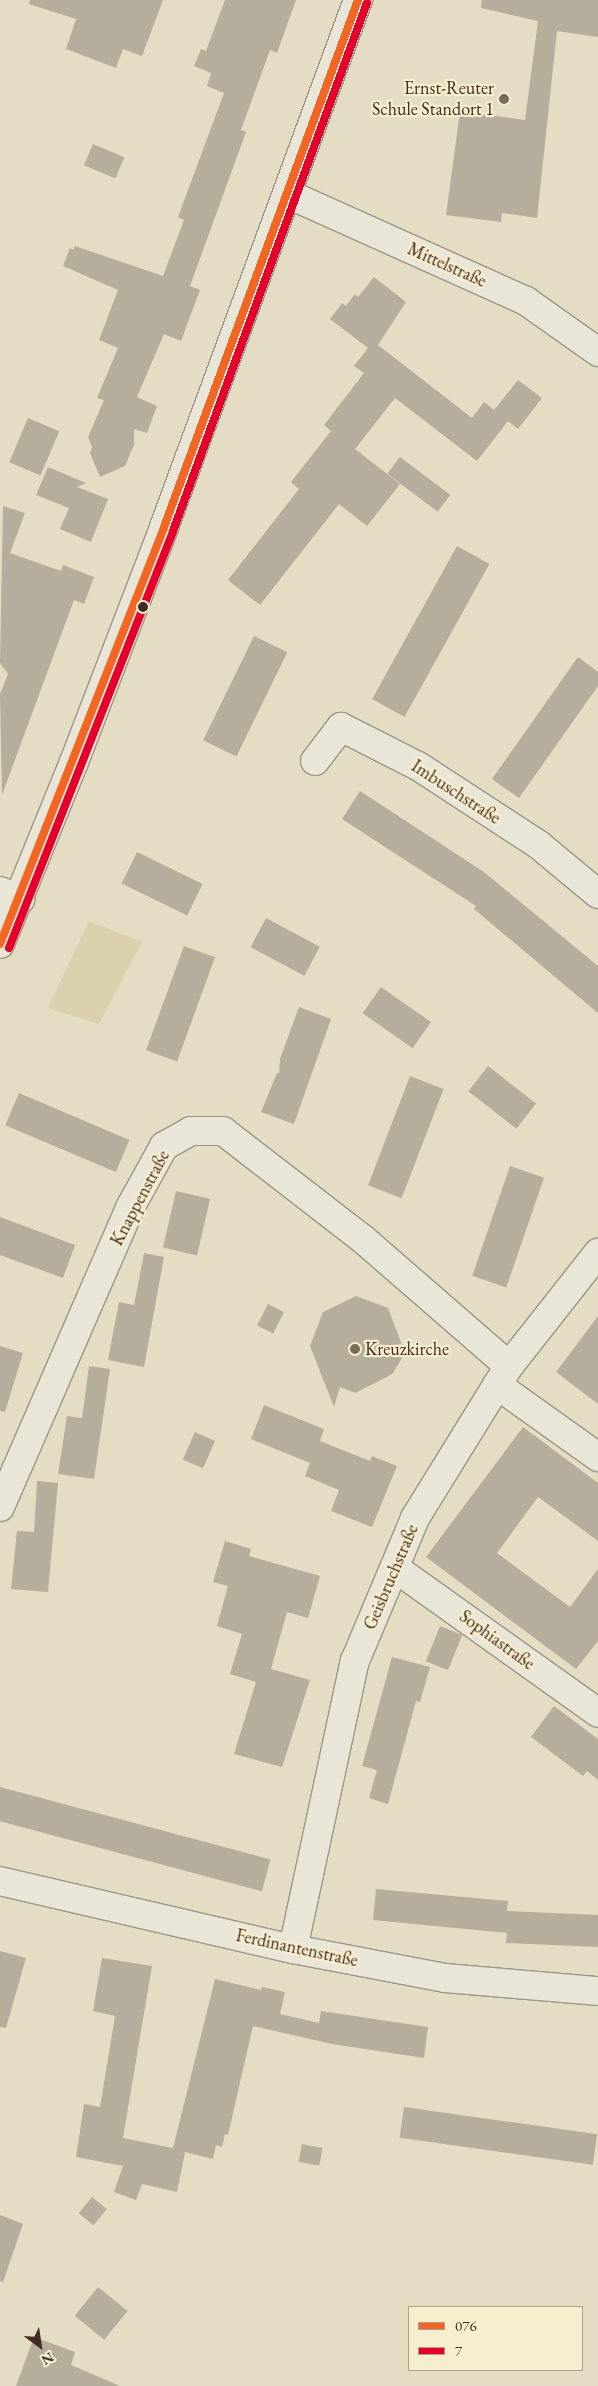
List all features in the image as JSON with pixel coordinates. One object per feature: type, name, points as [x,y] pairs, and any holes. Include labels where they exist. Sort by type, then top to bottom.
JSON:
[{"type":"street","points":[[0,944],[10,895],[288,194],[358,0]]},
{"type":"street","name":"Mittelstraße","points":[[288,194],[526,301],[598,352]]},
{"type":"street","name":"Imbuschstraße","points":[[315,762],[342,727],[418,766],[538,845],[598,894]]},
{"type":"street","name":"Knappenstraße","points":[[0,1507],[131,1206],[164,1146],[190,1131],[223,1131],[364,1240],[503,1375]]},
{"type":"street","name":"Geisbruchstraße","points":[[292,1949],[355,1661],[415,1518],[503,1375],[598,1253]]},
{"type":"street","points":[[503,1375],[598,1457]]},
{"type":"street","name":"Sophiastraße","points":[[395,1568],[598,1713]]},
{"type":"street","name":"Ferdinantenstraße","points":[[0,1881],[292,1949],[445,1978],[598,1991]]},
{"type":"shaded area","points":[[89,921],[142,942],[99,1024],[48,1008]]},
{"type":"building","points":[[30,0],[163,0],[142,56],[123,49],[116,68],[66,49],[76,19],[29,4]]},
{"type":"building","points":[[225,0],[296,0],[277,53],[270,50],[241,130],[246,132],[190,286],[200,290],[181,341],[164,334],[137,397],[157,406],[147,433],[134,429],[134,445],[125,466],[100,477],[90,453],[92,447],[88,437],[104,400],[97,398],[118,348],[99,340],[118,290],[63,266],[70,248],[73,250],[75,246],[163,276],[184,220],[178,217],[224,93],[207,86],[211,73],[194,66],[201,49],[206,51]]},
{"type":"building","points":[[482,0],[598,0],[598,37],[557,31],[537,218],[502,213],[501,222],[446,215],[460,111],[525,120],[538,21],[481,8]]},
{"type":"building","points":[[93,144],[124,157],[115,178],[84,165]]},
{"type":"building","points":[[374,277],[406,302],[378,345],[472,418],[484,402],[494,410],[518,380],[542,398],[518,429],[508,421],[477,461],[395,398],[355,449],[400,484],[367,526],[339,504],[260,605],[228,580],[299,489],[291,482],[331,431],[324,425],[364,373],[354,366],[368,348],[330,319],[342,303],[346,306],[355,294],[358,297]]},
{"type":"building","points":[[28,418],[59,431],[41,475],[9,462]]},
{"type":"building","points":[[400,457],[450,495],[438,512],[387,474]]},
{"type":"building","points":[[48,467],[86,483],[77,487],[108,499],[91,542],[60,529],[69,508],[36,495]]},
{"type":"building","points":[[3,506],[25,513],[10,553],[61,571],[63,565],[94,577],[84,604],[74,600],[2,795],[0,694],[8,674],[0,663]]},
{"type":"building","points":[[457,546],[489,564],[405,717],[372,699]]},
{"type":"building","points":[[254,636],[287,652],[236,756],[203,740]]},
{"type":"building","points":[[578,657],[598,672],[598,686],[519,798],[492,779]]},
{"type":"building","points":[[360,791],[484,872],[598,966],[598,1013],[474,909],[476,906],[342,819]]},
{"type":"building","points":[[137,852],[203,884],[187,915],[122,883]]},
{"type":"building","points":[[266,918],[320,947],[304,976],[251,947]]},
{"type":"building","points":[[184,946],[215,957],[177,1062],[146,1050]]},
{"type":"building","points":[[381,987],[431,1022],[413,1048],[363,1013]]},
{"type":"building","points":[[299,1007],[331,1019],[294,1124],[261,1112],[277,1073],[279,1074],[280,1059]]},
{"type":"building","points":[[488,1066],[536,1104],[516,1129],[468,1091]]},
{"type":"building","points":[[410,1076],[444,1089],[402,1198],[368,1185]]},
{"type":"building","points":[[19,1093],[129,1140],[116,1172],[5,1125]]},
{"type":"building","points":[[510,1166],[544,1178],[506,1287],[472,1276]]},
{"type":"building","points":[[176,1191],[210,1199],[197,1255],[163,1248]]},
{"type":"building","points":[[0,1217],[75,1245],[63,1278],[0,1255]]},
{"type":"building","points":[[144,1253],[164,1257],[144,1367],[108,1360],[119,1302],[134,1305]]},
{"type":"building","name":"Kreuzkirche","points":[[356,1296],[388,1308],[405,1353],[393,1373],[387,1377],[355,1393],[340,1387],[334,1407],[310,1346],[323,1312]]},
{"type":"building","points":[[268,1304],[284,1312],[273,1334],[257,1325]]},
{"type":"building","points":[[598,1316],[598,1404],[556,1372]]},
{"type":"building","points":[[0,1346],[23,1353],[5,1412],[0,1411]]},
{"type":"building","points":[[89,1366],[110,1369],[94,1479],[58,1474],[67,1416],[82,1418]]},
{"type":"building","points":[[264,1405],[324,1429],[320,1441],[370,1461],[372,1456],[397,1466],[372,1527],[331,1511],[339,1490],[305,1476],[310,1463],[251,1439]]},
{"type":"building","points":[[523,1427],[598,1483],[598,1541],[538,1497],[497,1553],[570,1607],[598,1569],[598,1641],[576,1669],[426,1557]]},
{"type":"building","points":[[195,1432],[215,1441],[203,1468],[183,1459]]},
{"type":"building","points":[[37,1481],[58,1483],[48,1592],[11,1589],[17,1531],[34,1532]]},
{"type":"building","points":[[225,1541],[251,1549],[249,1556],[320,1576],[308,1618],[287,1612],[271,1669],[310,1680],[282,1767],[234,1754],[256,1682],[230,1674],[242,1634],[217,1626],[228,1586],[213,1582]]},
{"type":"building","points":[[440,1626],[462,1635],[448,1670],[426,1661]]},
{"type":"building","points":[[392,1657],[430,1667],[420,1702],[416,1701],[388,1804],[369,1798],[377,1770],[362,1766]]},
{"type":"building","points":[[554,1706],[598,1739],[598,1780],[587,1771],[583,1776],[531,1737]]},
{"type":"building","points":[[0,1787],[270,1859],[262,1891],[0,1821]]},
{"type":"building","points":[[376,1889],[508,1901],[507,1911],[598,1915],[598,1947],[506,1943],[507,1933],[373,1920]]},
{"type":"building","points":[[0,1951],[26,1958],[6,2028],[0,2027]]},
{"type":"building","points":[[102,1958],[152,1966],[123,2138],[173,2148],[215,1979],[261,1990],[262,1987],[285,1992],[280,2014],[319,2023],[321,2011],[428,2027],[424,2058],[332,2044],[253,2026],[228,2135],[225,2134],[222,2147],[216,2145],[213,2159],[185,2152],[177,2192],[142,2184],[136,2200],[114,2192],[123,2166],[76,2157],[84,2104],[100,2107],[115,2016],[93,2011]]},
{"type":"building","points":[[404,2107],[597,2134],[593,2165],[400,2138]]},
{"type":"building","points":[[302,2144],[323,2148],[319,2166],[299,2162]]},
{"type":"building","points":[[92,2197],[107,2209],[94,2225],[79,2213]]},
{"type":"building","points":[[0,2215],[23,2224],[3,2282],[0,2281]]},
{"type":"building","points":[[98,2287],[128,2311],[104,2340],[75,2316]]},
{"type":"building","points":[[34,2337],[75,2352],[71,2365],[120,2386],[16,2386]]},
{"type":"transit line","name":"076","points":[[0,944],[164,527],[358,0]]},
{"type":"transit line","name":"7","points":[[9,948],[173,531],[367,3]]},
{"type":"place","name":"Ernst-Reuter Schule Standort 1","points":[[504,99]]},
{"type":"place","name":"Kreuzkirche","points":[[355,1349]]}]
